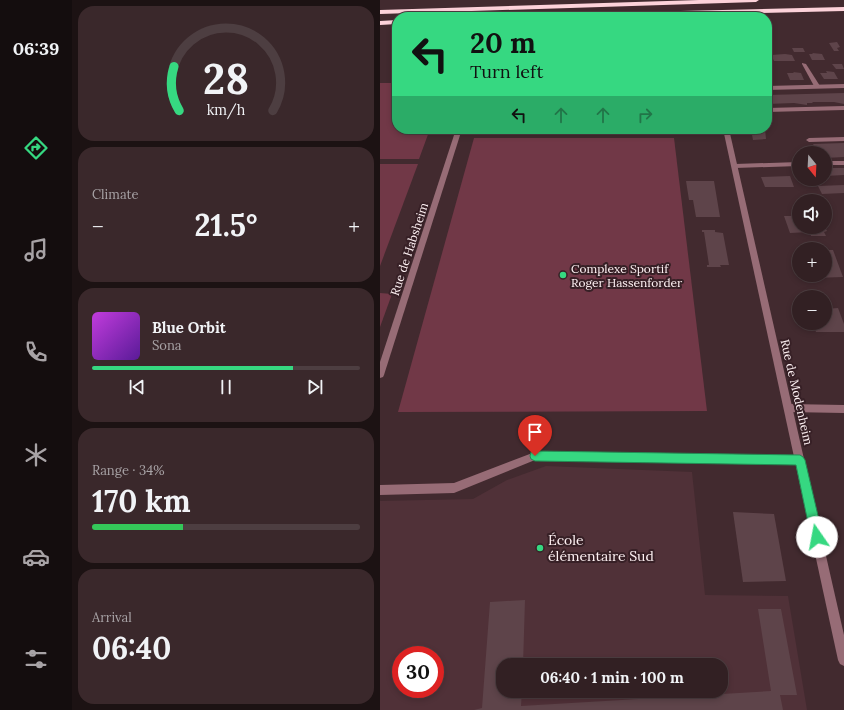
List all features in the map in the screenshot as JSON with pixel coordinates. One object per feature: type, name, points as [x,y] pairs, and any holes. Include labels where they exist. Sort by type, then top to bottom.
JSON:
[{"type":"highway","points":[[380,12],[756,0]]},
{"type":"highway","points":[[720,12],[844,9]]},
{"type":"highway","points":[[380,23],[392,22]]},
{"type":"street","points":[[804,64],[817,86]]},
{"type":"street","points":[[772,88],[844,86]]},
{"type":"street","points":[[772,110],[844,108]]},
{"type":"street","name":"Rue de Habsheim","points":[[380,375],[457,134]]},
{"type":"street","name":"Rue de Modenheim","points":[[727,134],[844,660]]},
{"type":"street","points":[[809,140],[844,139]]},
{"type":"street","points":[[832,163],[844,163]]},
{"type":"street","points":[[734,166],[792,164]]},
{"type":"street","points":[[788,408],[844,409]]},
{"type":"street","points":[[380,490],[454,488],[535,456],[800,460]]},
{"type":"shaded area","points":[[380,83],[392,83],[392,134],[428,134],[419,159],[380,159]]},
{"type":"shaded area","name":"Complexe Sportif Roger Hassenforder","points":[[474,138],[674,138],[707,411],[398,412]]},
{"type":"shaded area","points":[[380,164],[418,164],[380,266]]},
{"type":"shaded area","points":[[380,293],[392,294],[380,327]]},
{"type":"shaded area","name":"École élémentaire Sud","points":[[546,466],[692,472],[705,595],[788,596],[807,710],[380,710],[380,501],[473,499],[507,480]]},
{"type":"building","points":[[837,42],[840,47],[837,48],[839,51],[834,51],[829,43]]},
{"type":"building","points":[[792,48],[803,48],[805,52],[794,52]]},
{"type":"building","points":[[812,53],[822,54],[825,60],[812,60],[809,54],[813,54]]},
{"type":"building","points":[[772,55],[792,55],[795,61],[774,61]]},
{"type":"building","points":[[832,64],[842,64],[844,69],[836,69]]},
{"type":"building","points":[[826,71],[834,72],[838,79],[824,79],[820,73],[827,73]]},
{"type":"building","points":[[793,72],[801,73],[804,80],[790,80],[787,73],[794,73]]},
{"type":"building","points":[[844,93],[844,104],[834,102],[812,102],[813,103],[807,103],[807,105],[794,103],[772,104],[772,95]]},
{"type":"building","points":[[752,134],[766,134],[766,139],[753,140]]},
{"type":"building","points":[[844,143],[844,157],[832,158],[832,146],[814,146],[813,144]]},
{"type":"building","points":[[832,168],[844,168],[844,175],[832,176]]},
{"type":"building","points":[[790,176],[792,186],[794,187],[765,187],[761,177]]},
{"type":"building","points":[[686,181],[714,181],[720,217],[696,217],[693,200],[689,200]]},
{"type":"building","points":[[844,185],[844,193],[822,194],[818,186]]},
{"type":"building","points":[[784,216],[792,216],[792,233],[790,233]]},
{"type":"building","points":[[702,230],[715,230],[715,232],[723,233],[729,265],[720,265],[721,267],[707,267],[707,265],[709,265],[704,232],[702,232]]},
{"type":"building","points":[[810,234],[825,234],[826,236],[811,236]]},
{"type":"building","points":[[832,250],[833,250],[843,277],[832,277]]},
{"type":"building","points":[[832,308],[838,308],[844,324],[844,332],[816,332],[815,330],[832,330]]},
{"type":"building","points":[[733,512],[774,514],[786,581],[743,582]]},
{"type":"building","points":[[525,600],[523,658],[496,658],[496,698],[522,698],[521,706],[654,698],[728,698],[728,694],[771,691],[758,609],[781,609],[797,695],[780,695],[783,710],[474,710],[482,708],[490,602]]},
{"type":"place","name":"Complexe Sportif Roger Hassenforder","points":[[563,275]]},
{"type":"place","name":"École élémentaire Sud","points":[[540,548]]},
{"type":"route","points":[[535,456],[800,460],[817,537]]}]
